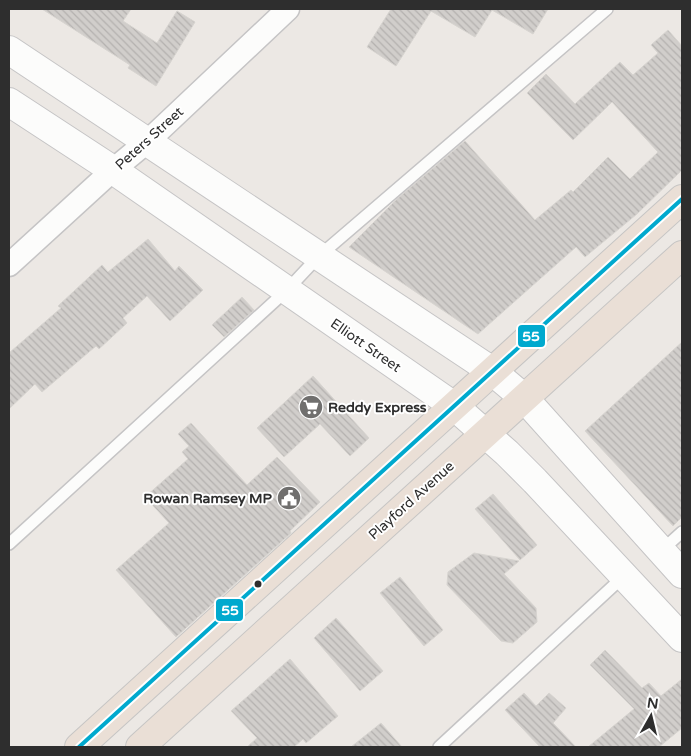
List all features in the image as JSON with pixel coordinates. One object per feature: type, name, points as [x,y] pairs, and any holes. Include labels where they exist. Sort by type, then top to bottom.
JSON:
[{"type":"highway","points":[[79,747],[682,198]]},
{"type":"highway","name":"Playford Avenue","points":[[140,747],[682,254]]},
{"type":"highway","points":[[225,614],[253,644]]},
{"type":"main road","points":[[9,50],[492,371],[524,398],[682,574]]},
{"type":"main road","name":"Elliott Street","points":[[9,102],[113,170],[454,406],[535,481],[682,638]]},
{"type":"street","name":"Peters Street","points":[[9,265],[113,170],[148,141],[288,9]]},
{"type":"lane","points":[[9,544],[287,290],[318,257],[607,9]]},
{"type":"lane","points":[[661,551],[682,532]]},
{"type":"lane","points":[[439,747],[624,576]]},
{"type":"building","points":[[42,9],[131,9],[123,21],[157,43],[177,11],[195,22],[156,86],[128,68],[130,65]]},
{"type":"building","points":[[391,9],[548,9],[533,34],[492,10],[475,37],[431,11],[396,66],[367,47]]},
{"type":"building","points":[[668,30],[682,46],[682,170],[637,214],[585,257],[576,247],[478,334],[349,247],[397,199],[465,141],[535,220],[571,190],[573,192],[608,157],[630,179],[658,152],[612,102],[573,140],[527,93],[546,74],[575,104],[620,62],[633,75],[658,53],[651,45]]},
{"type":"building","points":[[148,239],[175,271],[179,266],[203,290],[170,321],[147,296],[123,318],[127,323],[99,349],[96,346],[42,392],[35,384],[9,409],[9,353],[61,308],[58,306],[102,265],[108,272]]},
{"type":"building","points":[[242,297],[254,310],[224,337],[212,325]]},
{"type":"building","points":[[682,342],[682,517],[673,526],[585,431]]},
{"type":"building","points":[[313,376],[369,438],[350,456],[320,424],[284,457],[257,428]]},
{"type":"building","points":[[191,423],[247,485],[277,457],[320,502],[290,531],[291,533],[176,637],[116,570],[169,523],[145,497],[188,459],[182,452],[189,446],[178,434]]},
{"type":"building","points":[[493,494],[537,545],[520,560],[475,509]]},
{"type":"building","points":[[474,553],[519,561],[504,574],[536,608],[537,622],[513,643],[501,641],[447,585],[448,572]]},
{"type":"building","points":[[400,577],[443,630],[424,646],[380,593]]},
{"type":"building","points":[[336,618],[383,671],[360,691],[314,638]]},
{"type":"building","points":[[605,650],[642,688],[649,683],[661,696],[682,679],[682,728],[659,747],[588,747],[634,709],[590,665]]},
{"type":"building","points":[[290,659],[338,716],[306,743],[303,739],[294,747],[247,747],[257,738],[231,711]]},
{"type":"building","points":[[524,693],[536,706],[549,693],[566,708],[553,723],[576,747],[540,747],[505,710]]},
{"type":"building","points":[[381,723],[402,747],[351,747]]},
{"type":"transit line","name":"55","points":[[79,747],[682,199]]},
{"type":"place","name":"Reddy Express","points":[[311,407]]},
{"type":"place","name":"Rowan Ramsey MP","points":[[289,498]]}]
